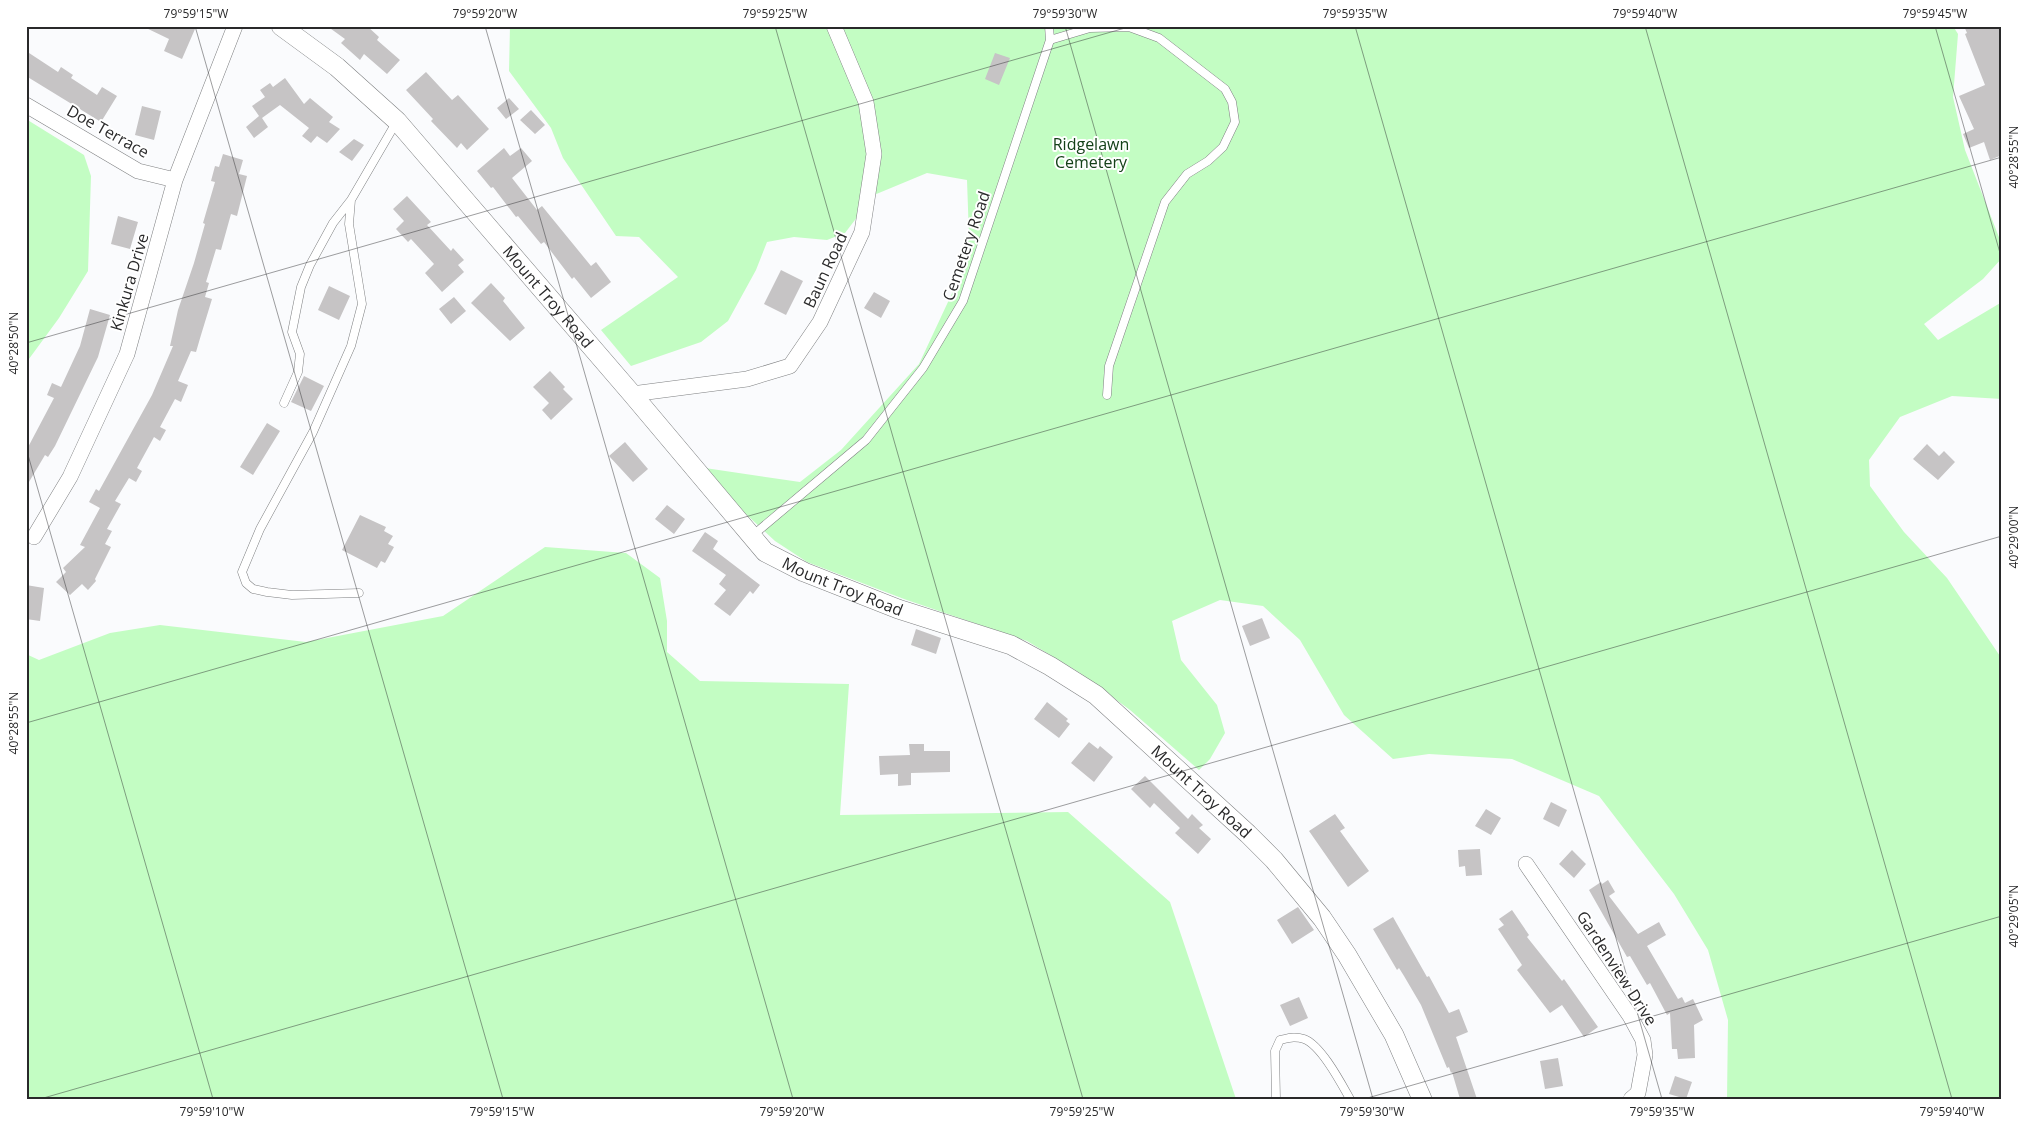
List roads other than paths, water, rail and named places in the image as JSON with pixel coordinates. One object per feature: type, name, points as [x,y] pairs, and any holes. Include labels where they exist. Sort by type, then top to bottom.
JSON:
[{"type":"street","name":"Kinkura Drive","points":[[34,538],[70,477],[127,354],[175,180],[235,26]]},
{"type":"street","name":"Mount Troy Road","points":[[281,26],[337,66],[397,121],[765,552],[804,572],[898,609],[1012,645],[1050,666],[1096,695],[1248,834],[1274,860],[1322,918],[1348,955],[1394,1034],[1422,1099]]},
{"type":"street","name":"Baun Road","points":[[632,394],[747,380],[790,366],[820,322],[862,232],[874,154],[866,102],[834,26]]},
{"type":"street","name":"Doe Terrace","points":[[26,106],[138,171],[175,180]]},
{"type":"street","name":"Gardenview Drive","points":[[1526,864],[1630,1016],[1643,1040],[1645,1055],[1638,1094],[1631,1099]]},
{"type":"lane","name":"Cemetery Road","points":[[752,536],[866,440],[928,360],[963,302],[1050,40],[1049,26]]},
{"type":"lane","points":[[1050,40],[1090,28],[1129,27],[1159,38],[1225,89],[1232,102],[1235,122],[1223,147],[1208,161],[1187,174],[1165,202],[1109,366],[1107,395]]},
{"type":"lane","points":[[284,403],[298,372],[300,354],[292,332],[301,287],[310,265],[333,223],[351,200],[397,121]]},
{"type":"lane","points":[[351,200],[349,224],[362,304],[351,346],[313,432],[260,529],[242,572],[246,583],[253,589],[267,592],[292,595],[359,594]]},
{"type":"lane","points":[[1276,1099],[1276,1051],[1280,1040],[1293,1036],[1306,1039],[1319,1051],[1350,1099]]},
{"type":"park label","name":"Ridgelawn Cemetery","points":[[1091,153]]}]
